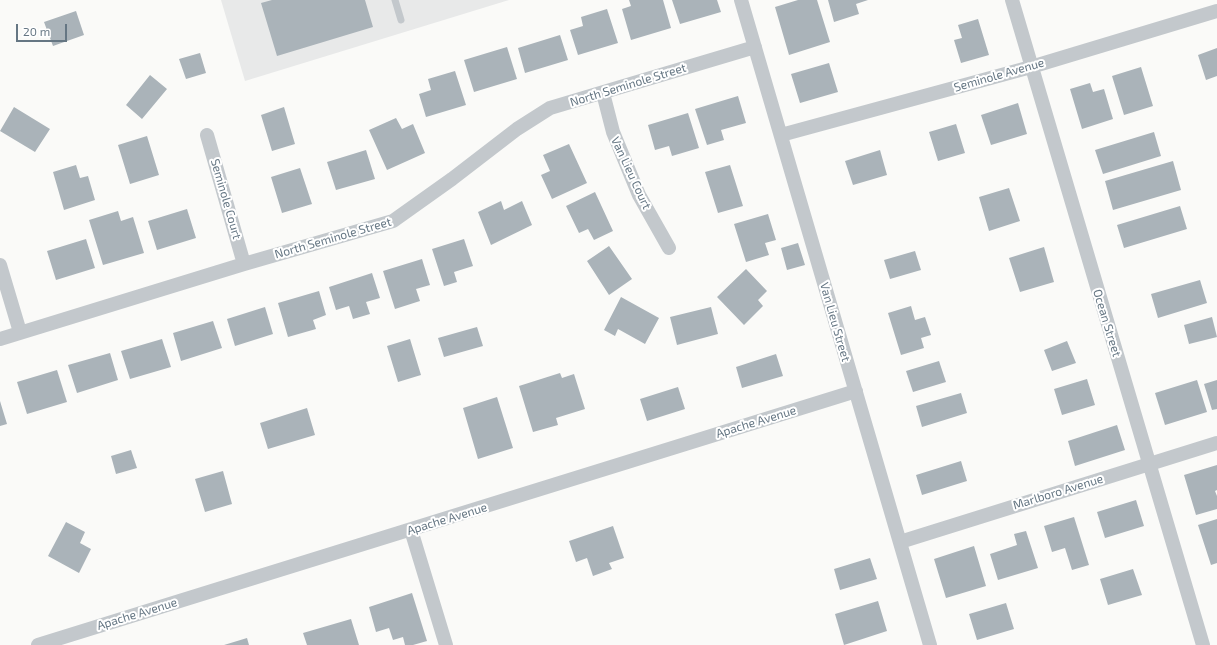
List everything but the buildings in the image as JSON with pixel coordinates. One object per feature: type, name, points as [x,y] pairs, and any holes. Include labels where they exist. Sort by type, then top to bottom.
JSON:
[{"type":"street","name":"Van Lieu Street","points":[[741,0],[930,645]]},
{"type":"street","name":"Ocean Street","points":[[1012,0],[1203,645]]},
{"type":"street","name":"Seminole Avenue","points":[[781,135],[1031,67],[1217,11]]},
{"type":"street","name":"North Seminole Street","points":[[0,339],[244,264],[394,221],[517,129],[550,108],[755,47]]},
{"type":"street","name":"Van Lieu Court","points":[[603,93],[618,146],[639,195],[669,248]]},
{"type":"street","name":"Seminole Court","points":[[207,135],[244,264]]},
{"type":"street","points":[[0,265],[20,332]]},
{"type":"street","name":"Apache Avenue","points":[[38,645],[856,391]]},
{"type":"street","name":"Marlboro Avenue","points":[[900,542],[1217,443]]},
{"type":"street","points":[[411,530],[446,645]]},
{"type":"lane","points":[[395,0],[401,20]]},
{"type":"shaded area","points":[[221,0],[509,0],[245,81]]}]
